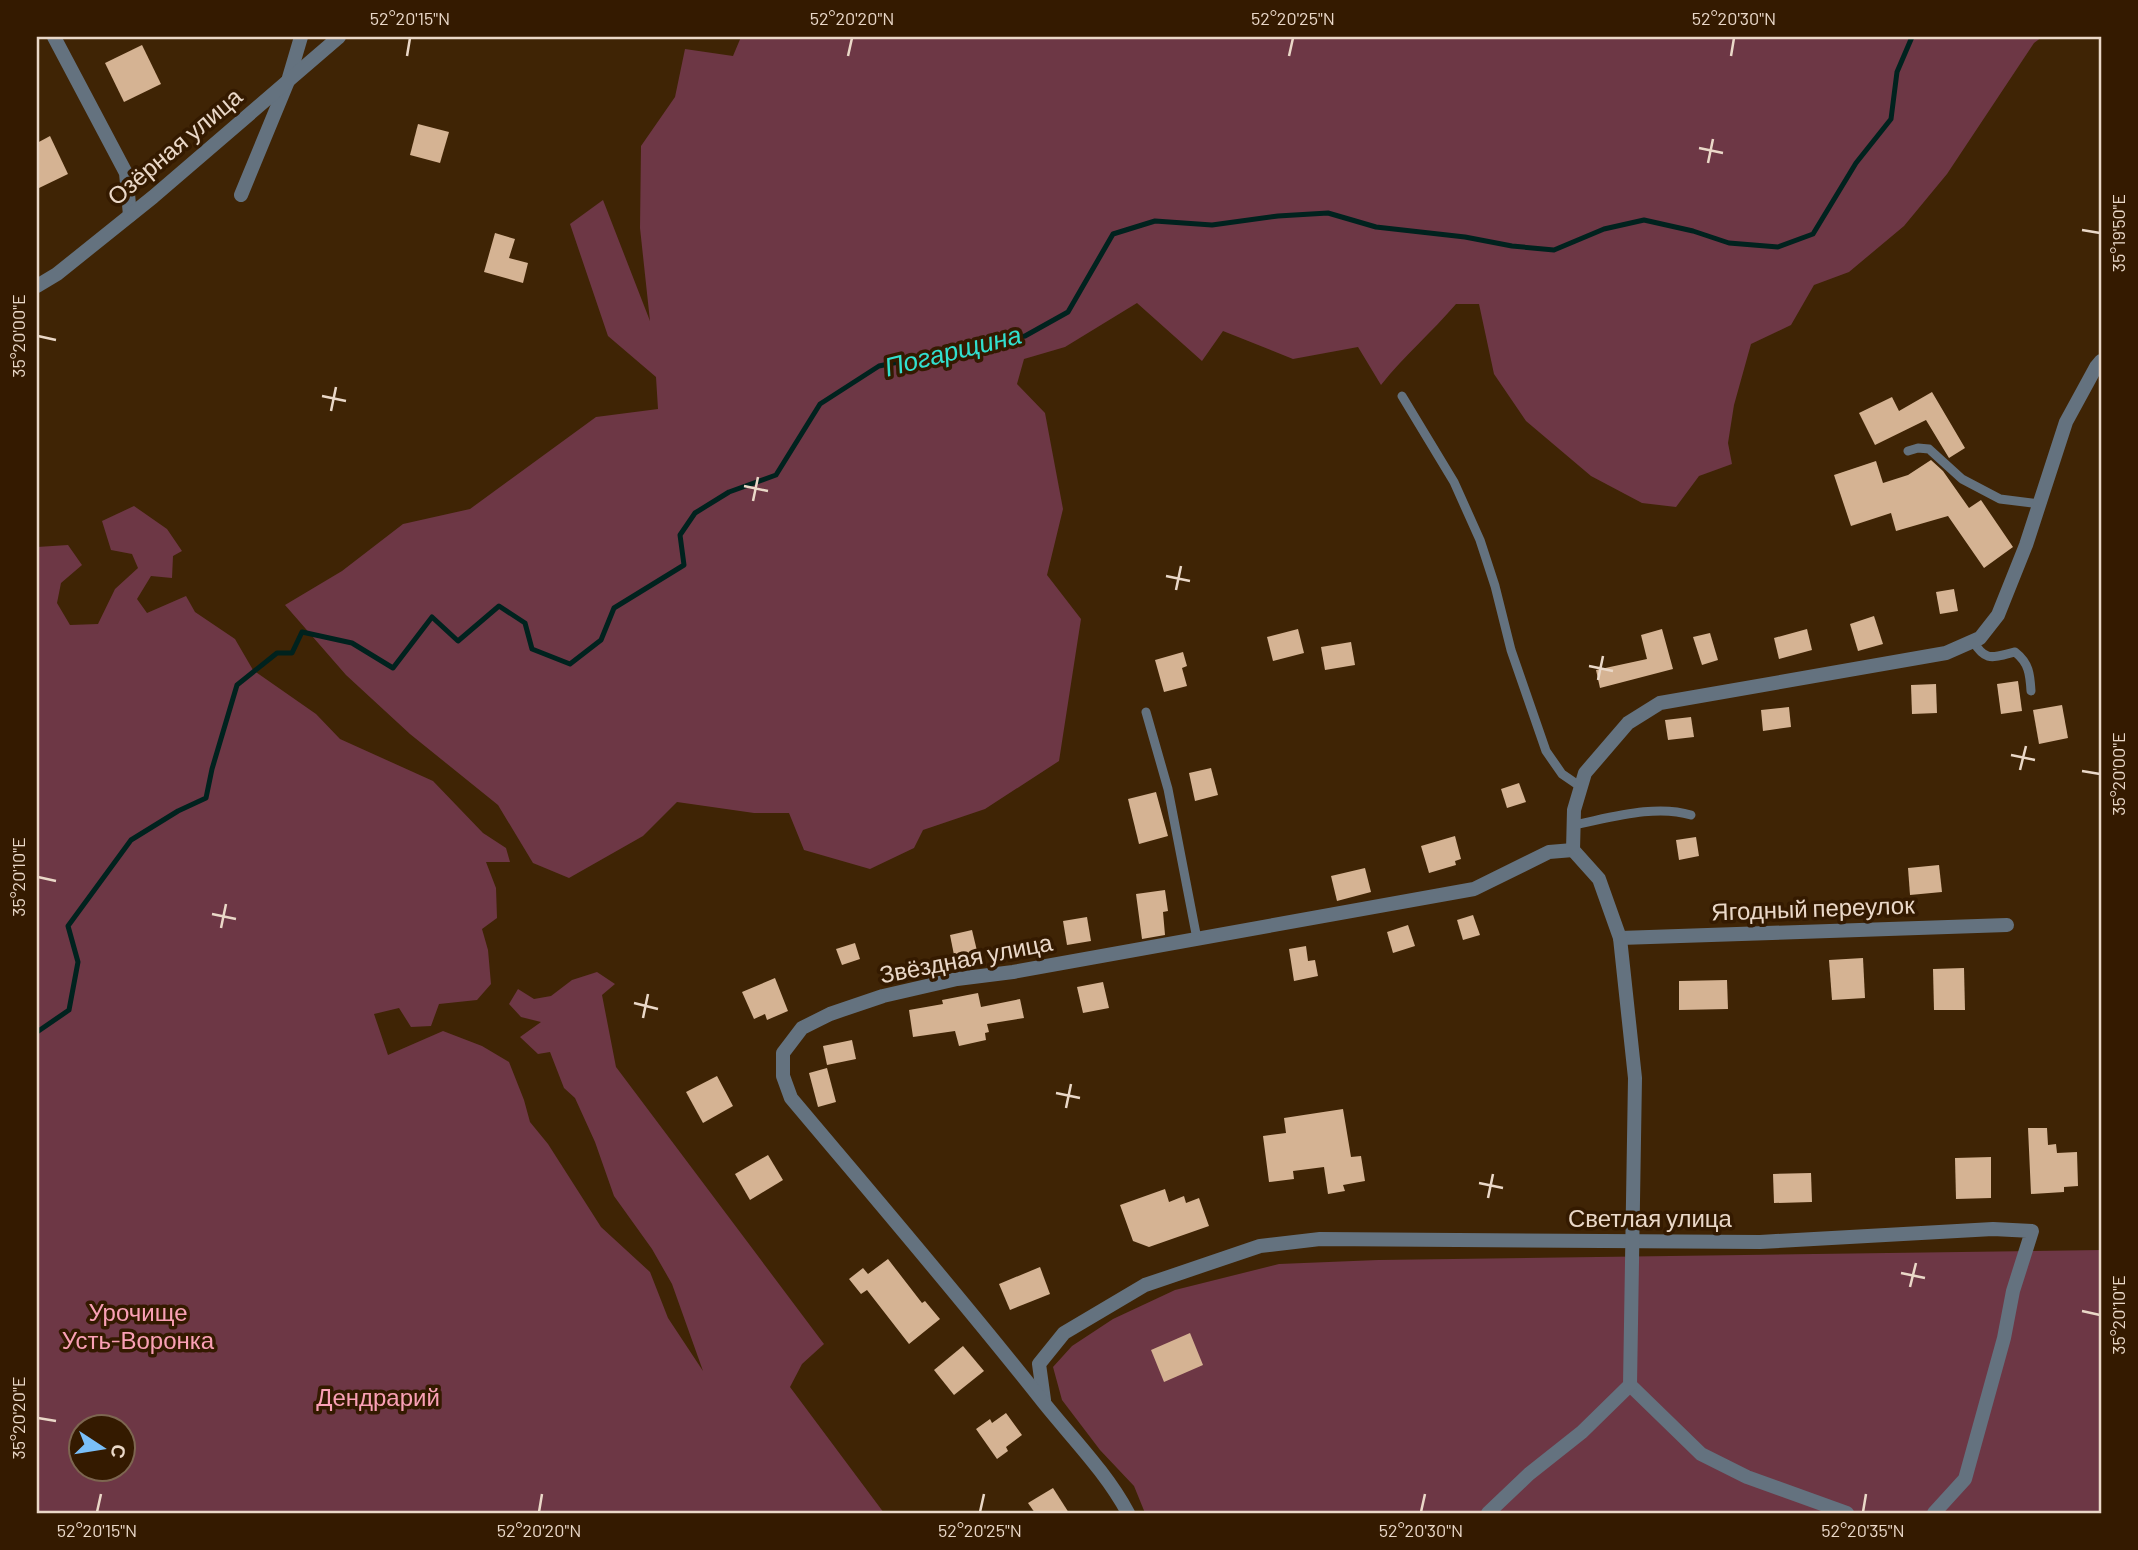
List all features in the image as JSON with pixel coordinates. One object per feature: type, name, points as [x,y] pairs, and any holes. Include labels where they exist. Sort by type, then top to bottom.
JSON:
[{"type":"street","points":[[54,37],[126,173],[130,215]]},
{"type":"street","points":[[241,195],[288,81],[301,37]]},
{"type":"street","name":"Озёрная улица","points":[[37,286],[57,274],[130,215],[339,37]]},
{"type":"street","points":[[1488,1513],[1529,1474],[1582,1432],[1630,1385],[1635,1078],[1620,937],[1600,879],[1573,850],[1574,810],[1586,773],[1628,723],[1660,703],[1946,653],[1980,638],[1998,615],[2026,545],[2066,422],[2101,361]]},
{"type":"street","name":"Звёздная улица","points":[[1128,1513],[1083,1450],[1013,1362],[791,1098],[783,1076],[783,1053],[802,1028],[830,1014],[883,996],[957,979],[1013,972],[1474,889],[1549,852],[1573,850]]},
{"type":"street","name":"Ягодный переулок","points":[[1620,937],[2007,925]]},
{"type":"street","name":"Светлая улица","points":[[1044,1403],[1039,1364],[1064,1333],[1145,1285],[1261,1246],[1320,1239],[1760,1242],[1993,1229],[2032,1231],[2012,1291],[2004,1338],[1965,1479],[1934,1513]]},
{"type":"street","points":[[1630,1385],[1701,1454],[1747,1477],[1847,1513]]},
{"type":"lane","points":[[1402,396],[1454,482],[1480,540],[1495,586],[1510,650],[1546,751],[1562,774],[1581,787]]},
{"type":"lane","points":[[1908,451],[1929,449],[1962,479],[2000,499],[2040,504]]},
{"type":"lane","points":[[1973,641],[1980,654],[1990,657],[2015,652],[2024,659],[2029,670],[2031,691]]},
{"type":"lane","points":[[1146,712],[1168,789],[1197,939]]},
{"type":"lane","points":[[1573,825],[1626,815],[1663,812],[1691,815]]},
{"type":"green space","points":[[741,37],[2042,37],[2034,43],[1947,174],[1904,226],[1849,272],[1814,285],[1791,325],[1751,344],[1734,405],[1728,443],[1732,464],[1699,476],[1676,507],[1642,503],[1591,476],[1526,421],[1494,374],[1479,304],[1456,304],[1381,385],[1358,347],[1293,359],[1223,331],[1202,361],[1137,303],[1065,347],[1024,359],[1017,384],[1045,413],[1063,509],[1047,575],[1081,619],[1059,761],[985,809],[923,830],[914,848],[870,869],[804,850],[789,813],[754,813],[677,802],[643,836],[569,878],[533,863],[498,805],[410,734],[346,675],[285,605],[342,571],[403,524],[470,509],[596,417],[658,409],[656,377],[608,336],[570,224],[603,200],[650,321],[640,228],[641,146],[675,97],[685,49],[733,56]]},
{"type":"green space","points":[[134,506],[167,529],[182,551],[173,556],[172,578],[151,576],[137,599],[147,613],[186,596],[195,612],[235,639],[253,670],[316,714],[340,739],[433,781],[483,833],[506,848],[510,862],[486,862],[496,888],[497,918],[482,929],[488,950],[491,984],[477,1000],[439,1004],[431,1026],[411,1027],[399,1008],[374,1014],[388,1055],[443,1031],[482,1046],[509,1062],[530,1122],[548,1144],[601,1227],[650,1272],[668,1318],[703,1371],[672,1284],[652,1249],[614,1196],[595,1142],[575,1098],[564,1088],[550,1052],[538,1054],[520,1037],[541,1022],[521,1017],[509,1004],[518,989],[534,999],[551,996],[572,980],[597,972],[615,984],[602,995],[616,1067],[824,1344],[802,1364],[790,1387],[884,1513],[37,1513],[37,547],[68,545],[82,565],[61,583],[57,603],[70,625],[98,624],[115,589],[138,568],[132,554],[111,550],[102,521]]},
{"type":"green space","points":[[2101,1250],[2101,1513],[1145,1513],[1134,1486],[1100,1450],[1062,1400],[1053,1367],[1072,1346],[1113,1319],[1175,1290],[1279,1264],[1378,1260]]},
{"type":"building","points":[[142,45],[161,84],[124,102],[105,63]]},
{"type":"building","points":[[418,124],[449,132],[440,163],[410,155]]},
{"type":"building","points":[[50,136],[68,174],[37,189],[37,143]]},
{"type":"building","points":[[495,233],[515,239],[509,258],[528,263],[523,283],[484,272]]},
{"type":"building","points":[[1932,392],[1965,448],[1949,458],[1926,420],[1875,445],[1859,413],[1892,397],[1899,411]]},
{"type":"building","points":[[1931,460],[1943,471],[1969,508],[1981,500],[2013,547],[1984,568],[1948,516],[1896,531],[1891,513],[1851,526],[1834,475],[1876,461],[1883,483],[1908,475]]},
{"type":"building","points":[[1954,589],[1958,611],[1940,614],[1936,592]]},
{"type":"building","points":[[1874,616],[1883,644],[1858,651],[1850,624]]},
{"type":"building","points":[[1298,629],[1304,653],[1273,661],[1267,637]]},
{"type":"building","points":[[1662,629],[1673,669],[1600,688],[1596,670],[1647,659],[1641,635]]},
{"type":"building","points":[[1807,629],[1812,650],[1779,659],[1774,638]]},
{"type":"building","points":[[1710,633],[1718,660],[1702,665],[1693,637]]},
{"type":"building","points":[[1351,642],[1355,665],[1325,670],[1321,647]]},
{"type":"building","points":[[1183,652],[1187,666],[1182,668],[1187,686],[1164,692],[1155,660]]},
{"type":"building","points":[[2018,681],[2022,711],[2001,714],[1997,684]]},
{"type":"building","points":[[1936,684],[1937,713],[1912,714],[1911,685]]},
{"type":"building","points":[[2062,705],[2068,738],[2039,744],[2033,710]]},
{"type":"building","points":[[1789,707],[1791,727],[1763,731],[1761,710]]},
{"type":"building","points":[[1691,717],[1694,737],[1668,740],[1665,720]]},
{"type":"building","points":[[1211,768],[1218,795],[1195,801],[1189,773]]},
{"type":"building","points":[[1519,783],[1526,802],[1507,808],[1501,789]]},
{"type":"building","points":[[1156,792],[1168,836],[1139,844],[1128,799]]},
{"type":"building","points":[[1455,836],[1461,859],[1455,861],[1456,865],[1429,873],[1421,846]]},
{"type":"building","points":[[1696,837],[1699,856],[1679,860],[1676,840]]},
{"type":"building","points":[[1939,865],[1942,892],[1910,895],[1908,868]]},
{"type":"building","points":[[1365,868],[1371,892],[1337,901],[1331,876]]},
{"type":"building","points":[[1165,890],[1168,911],[1163,912],[1165,935],[1142,939],[1136,894]]},
{"type":"building","points":[[1473,915],[1480,935],[1463,940],[1457,920]]},
{"type":"building","points":[[1087,917],[1091,941],[1067,945],[1063,921]]},
{"type":"building","points":[[1408,925],[1415,946],[1393,953],[1387,932]]},
{"type":"building","points":[[972,930],[978,955],[955,960],[950,935]]},
{"type":"building","points":[[855,943],[860,959],[842,965],[836,949]]},
{"type":"building","points":[[1306,946],[1308,961],[1315,960],[1318,976],[1294,981],[1289,949]]},
{"type":"building","points":[[1863,958],[1865,998],[1832,1000],[1829,960]]},
{"type":"building","points":[[1964,968],[1965,1010],[1934,1010],[1933,969]]},
{"type":"building","points":[[775,978],[788,1011],[767,1020],[765,1014],[754,1019],[742,992]]},
{"type":"building","points":[[1727,980],[1728,1009],[1679,1010],[1679,981]]},
{"type":"building","points":[[1103,982],[1109,1008],[1083,1013],[1077,987]]},
{"type":"building","points":[[978,993],[981,1007],[1020,999],[1024,1018],[987,1024],[989,1032],[985,1033],[986,1040],[959,1046],[955,1031],[913,1037],[909,1010],[943,1004],[942,1000]]},
{"type":"building","points":[[852,1040],[856,1059],[827,1065],[823,1046]]},
{"type":"building","points":[[827,1068],[836,1102],[818,1107],[809,1073]]},
{"type":"building","points":[[717,1076],[733,1106],[703,1123],[686,1092]]},
{"type":"building","points":[[1343,1109],[1351,1157],[1361,1156],[1365,1181],[1343,1185],[1345,1191],[1328,1194],[1324,1167],[1293,1171],[1294,1179],[1269,1182],[1263,1136],[1286,1133],[1284,1118]]},
{"type":"building","points":[[2028,1128],[2047,1128],[2048,1145],[2056,1144],[2057,1153],[2077,1152],[2078,1186],[2064,1187],[2064,1192],[2031,1194]]},
{"type":"building","points":[[768,1155],[783,1180],[750,1200],[735,1174]]},
{"type":"building","points":[[1991,1157],[1991,1198],[1956,1199],[1955,1158]]},
{"type":"building","points":[[1811,1173],[1812,1202],[1774,1203],[1773,1174]]},
{"type":"building","points":[[1165,1189],[1169,1202],[1184,1196],[1186,1203],[1199,1198],[1209,1226],[1149,1247],[1133,1241],[1120,1205]]},
{"type":"building","points":[[888,1259],[922,1303],[925,1301],[940,1319],[909,1344],[867,1290],[861,1294],[849,1279],[863,1268],[868,1274]]},
{"type":"building","points":[[1040,1267],[1050,1294],[1010,1310],[999,1284]]},
{"type":"building","points":[[1190,1333],[1203,1365],[1164,1382],[1151,1350]]},
{"type":"building","points":[[963,1346],[984,1371],[954,1395],[934,1370]]},
{"type":"building","points":[[1006,1413],[1022,1435],[1006,1447],[1008,1451],[997,1459],[976,1429],[990,1419],[992,1423]]},
{"type":"building","points":[[1053,1488],[1069,1513],[1035,1513],[1028,1503]]},
{"type":"waterway","name":"Погарщина","points":[[37,1032],[69,1010],[78,962],[68,926],[131,840],[178,811],[206,798],[237,685],[277,653],[292,653],[302,632],[352,643],[393,668],[432,617],[458,641],[499,606],[525,623],[532,649],[570,664],[601,640],[614,608],[684,565],[680,535],[695,513],[729,492],[776,475],[820,404],[879,366],[1025,336],[1068,312],[1113,234],[1155,221],[1212,225],[1278,216],[1328,213],[1376,227],[1554,250],[1604,229],[1644,220],[1693,231],[1729,243],[1778,247],[1813,234],[1856,163],[1891,119],[1897,72],[1912,37]]},
{"type":"park label","name":"Урочище Усть-Воронка","points":[[138,1327]]},
{"type":"park label","name":"Дендрарий","points":[[378,1398]]}]
